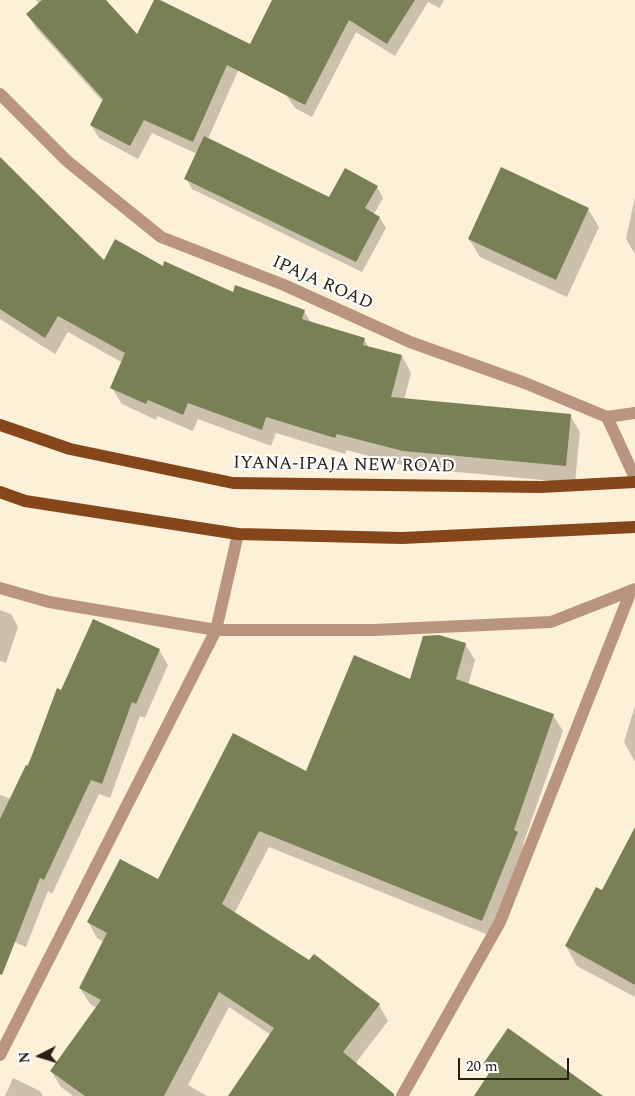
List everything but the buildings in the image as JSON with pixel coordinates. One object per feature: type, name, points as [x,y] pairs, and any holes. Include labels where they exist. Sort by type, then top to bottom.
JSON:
[{"type":"main road","name":"IYANA-IPAJA NEW ROAD","points":[[0,425],[70,449],[233,482],[541,487],[635,482]]},
{"type":"main road","points":[[0,492],[24,501],[238,534],[402,538],[635,527]]},
{"type":"street","name":"IPAJA ROAD","points":[[0,94],[67,161],[160,237],[284,285],[410,342],[525,383],[607,417]]},
{"type":"street","points":[[635,413],[607,417],[635,478]]},
{"type":"street","points":[[0,1055],[216,630],[238,534]]},
{"type":"street","points":[[0,588],[49,602],[216,630],[374,630],[551,622],[633,590]]},
{"type":"street","points":[[402,1096],[500,922],[633,590]]}]
